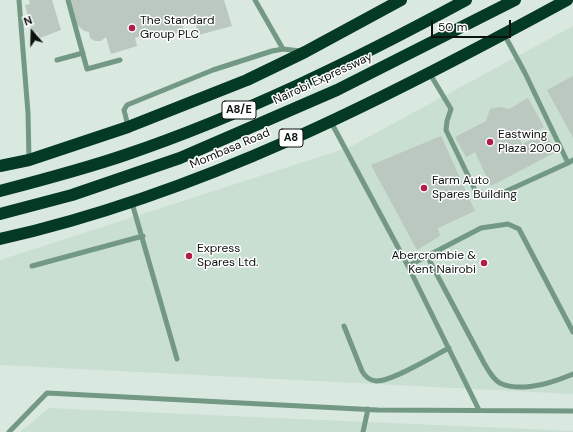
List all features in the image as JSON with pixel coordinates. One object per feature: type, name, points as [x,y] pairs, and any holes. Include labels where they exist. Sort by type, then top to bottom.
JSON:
[{"type":"highway","points":[[0,166],[29,160],[128,127],[247,80],[305,52],[402,0]]},
{"type":"highway","name":"Nairobi Expressway","points":[[0,191],[65,174],[126,155],[186,132],[275,95],[361,54],[466,0]]},
{"type":"highway","name":"Nairobi Expressway","points":[[0,214],[72,195],[180,158],[337,90],[515,0]]},
{"type":"highway","name":"Mombasa Road","points":[[0,240],[37,231],[132,203],[227,167],[330,121],[429,73],[567,0]]},
{"type":"lane","points":[[19,0],[28,113],[29,160]]},
{"type":"lane","points":[[68,0],[87,69],[120,60]]},
{"type":"lane","points":[[255,0],[283,49]]},
{"type":"lane","points":[[504,34],[525,73],[568,163]]},
{"type":"lane","points":[[128,127],[124,110],[127,105],[213,70],[266,52],[283,49],[305,52]]},
{"type":"lane","points":[[57,60],[83,53]]},
{"type":"lane","points":[[429,73],[451,109],[446,130],[475,190],[478,193],[493,195],[500,194],[573,160]]},
{"type":"lane","points":[[330,121],[408,266],[479,410]]},
{"type":"lane","points":[[132,203],[143,236],[178,360]]},
{"type":"lane","points":[[408,266],[481,228],[508,224],[519,229],[573,332]]},
{"type":"lane","points":[[32,266],[143,236]]},
{"type":"lane","points":[[427,256],[484,363],[491,375],[501,384],[513,386],[536,386],[573,374]]},
{"type":"lane","points":[[344,326],[362,371],[365,376],[370,379],[385,380],[449,348]]},
{"type":"lane","points":[[9,432],[47,393],[368,409],[573,411]]},
{"type":"lane","points":[[363,432],[368,409]]},
{"type":"shaded area","points":[[573,26],[573,394],[0,365],[0,260],[350,147]]},
{"type":"shaded area","points":[[49,408],[573,431],[573,432],[20,432]]},
{"type":"building","points":[[29,0],[52,0],[61,30],[40,38],[37,32],[33,34],[25,5],[30,4]]},
{"type":"building","name":"The Standard Group PLC","points":[[68,0],[224,0],[232,26],[199,35],[194,20],[182,22],[184,31],[157,39],[154,32],[135,38],[137,46],[111,54],[106,37],[101,41],[95,41],[90,38],[89,32],[84,31],[75,23]]},
{"type":"building","points":[[573,76],[573,138],[547,90]]},
{"type":"building","name":"Eastwing Plaza 2000","points":[[528,98],[544,127],[520,139],[522,144],[546,133],[556,152],[491,186],[475,152],[466,157],[455,137],[486,121],[490,109],[501,107],[509,109]]},
{"type":"building","name":"Farm Auto Spares Building","points":[[441,136],[475,211],[438,228],[440,236],[417,250],[371,165]]},
{"type":"place","name":"The Standard Group PLC","points":[[132,28]]},
{"type":"place","name":"Eastwing Plaza 2000","points":[[490,142]]},
{"type":"place","name":"Farm Auto Spares Building","points":[[424,188]]},
{"type":"place","name":"Express Spares Ltd.","points":[[189,256]]},
{"type":"place","name":"Abercrombie & Kent Nairobi","points":[[484,263]]}]
